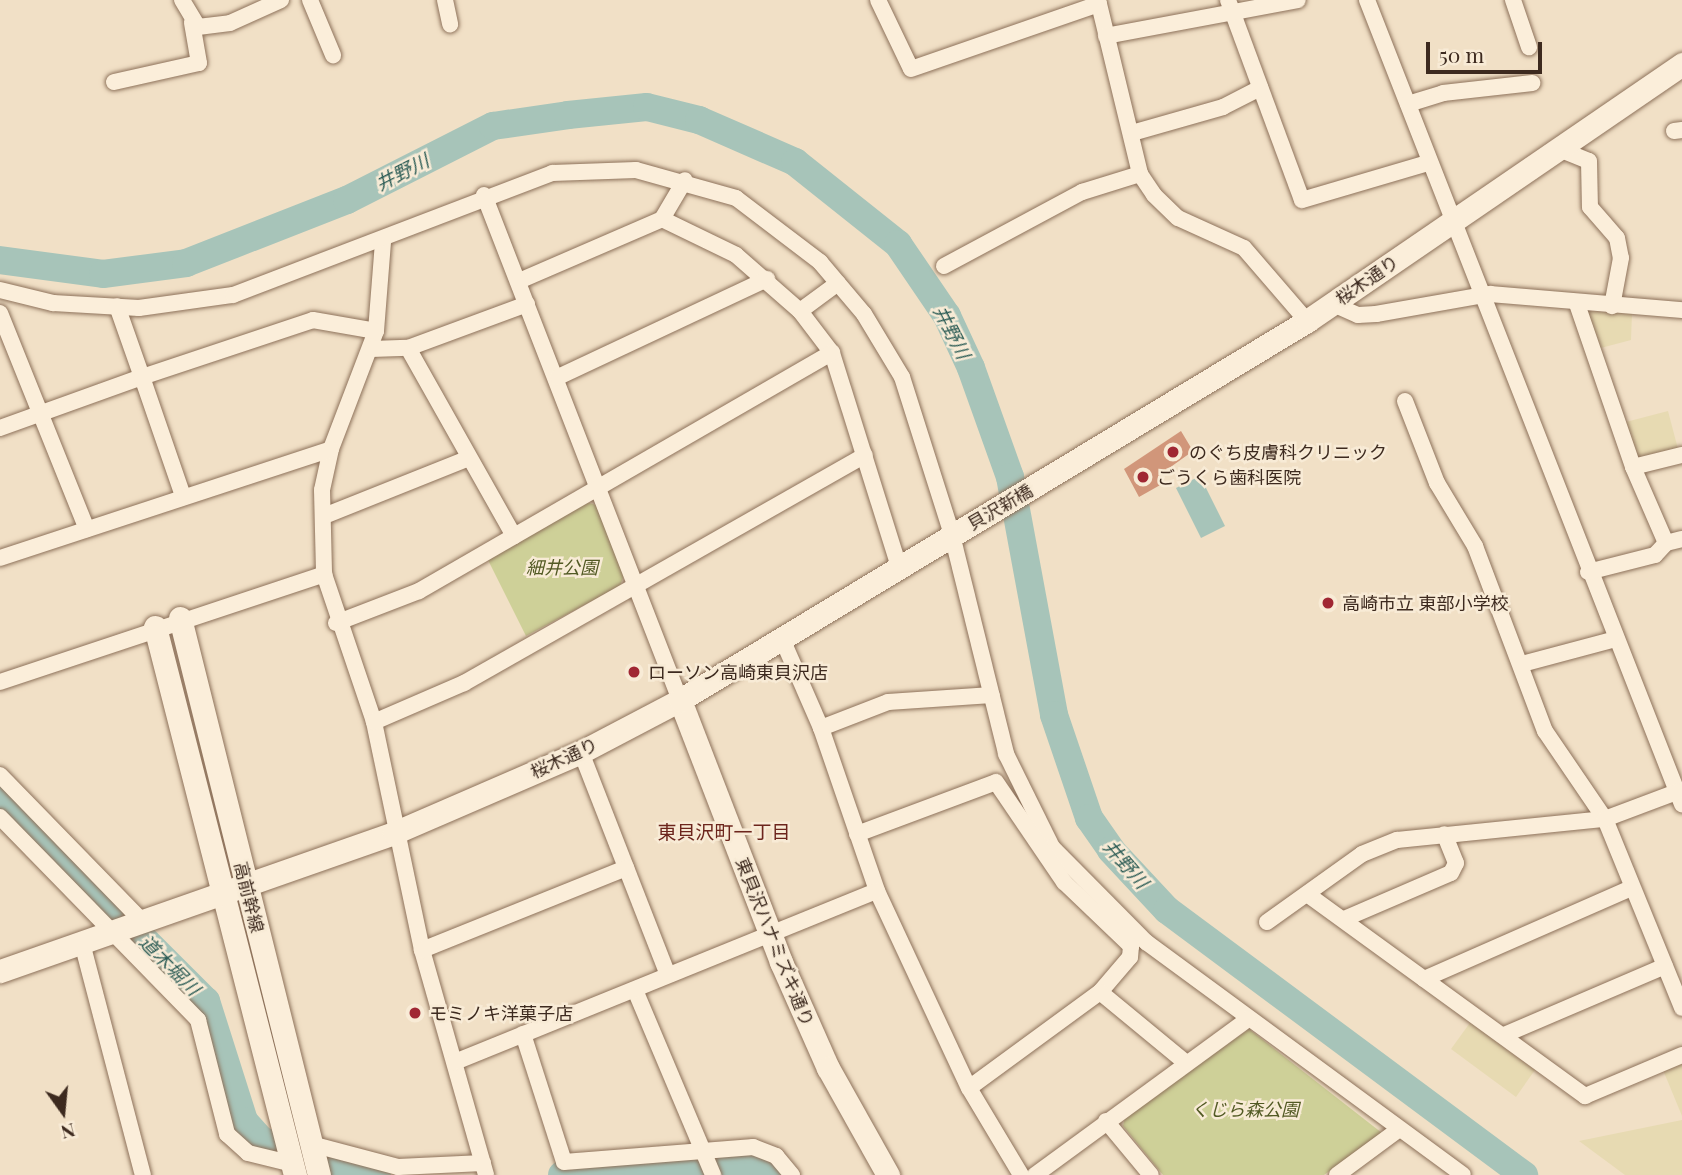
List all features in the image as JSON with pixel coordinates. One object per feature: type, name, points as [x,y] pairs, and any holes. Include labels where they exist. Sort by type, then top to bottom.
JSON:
[{"type":"street","points":[[114,82],[199,64],[192,23],[182,0]]},
{"type":"street","points":[[192,23],[230,23],[281,0]]},
{"type":"street","points":[[310,0],[333,55]]},
{"type":"street","points":[[445,0],[450,24]]},
{"type":"street","points":[[878,0],[911,69],[1099,2],[1140,174],[1178,218],[1244,248],[1307,321]]},
{"type":"street","points":[[1106,36],[1230,8],[1298,0]]},
{"type":"street","points":[[1267,922],[1382,845],[1444,834],[1605,819],[1680,798],[1449,223],[1408,104],[1367,0]]},
{"type":"street","points":[[1513,0],[1529,47]]},
{"type":"street","points":[[1230,8],[1302,200],[1428,163]]},
{"type":"street","name":"桜木通り","points":[[1042,483],[1333,304],[1682,64]]},
{"type":"street","points":[[1408,104],[1443,93],[1532,83]]},
{"type":"street","points":[[1132,133],[1223,107],[1260,88]]},
{"type":"street","points":[[1559,149],[1588,161],[1590,207],[1617,238],[1621,258],[1612,306]]},
{"type":"street","points":[[0,290],[53,303],[117,306],[233,295],[383,242],[484,195],[576,170],[636,170],[685,180],[736,198],[782,228],[838,283],[902,377],[955,533],[992,695],[1016,782],[1052,847],[1130,928],[1248,1019],[1463,1175]]},
{"type":"street","points":[[944,266],[1082,192],[1140,174]]},
{"type":"street","points":[[519,281],[662,219],[685,180]]},
{"type":"street","points":[[484,195],[558,377],[680,700]]},
{"type":"street","points":[[662,219],[736,255],[800,312],[832,353],[900,570]]},
{"type":"street","points":[[311,1144],[398,1167],[485,1169],[422,950],[394,833],[374,722],[336,623],[324,574],[324,516],[331,449],[376,331],[383,242]]},
{"type":"street","points":[[558,377],[766,279]]},
{"type":"street","points":[[800,312],[838,283]]},
{"type":"street","points":[[1333,304],[1358,315],[1478,296],[1682,310]]},
{"type":"street","points":[[371,349],[408,348],[527,304]]},
{"type":"street","points":[[1577,304],[1633,467],[1674,541],[1655,555],[1588,572]]},
{"type":"street","points":[[117,306],[183,496]]},
{"type":"street","points":[[0,313],[87,529]]},
{"type":"street","points":[[0,428],[313,320],[376,331]]},
{"type":"street","points":[[408,348],[514,536]]},
{"type":"street","points":[[336,623],[419,591],[832,353]]},
{"type":"street","points":[[1405,401],[1437,483],[1475,546],[1545,730],[1605,819],[1682,1008]]},
{"type":"street","points":[[0,558],[331,449]]},
{"type":"street","points":[[1633,467],[1682,455]]},
{"type":"street","points":[[374,722],[464,683],[865,456]]},
{"type":"street","points":[[324,516],[469,458]]},
{"type":"street","name":"貝沢新橋","points":[[955,533],[1042,483]]},
{"type":"street","name":"桜木通り","points":[[116,934],[222,892],[394,833],[581,752],[680,700],[783,641],[955,533]]},
{"type":"street","points":[[0,682],[180,618],[324,574]]},
{"type":"street","name":"高前幹線","points":[[180,618],[319,1175]]},
{"type":"street","name":"高前幹線","points":[[155,627],[294,1170]]},
{"type":"street","points":[[1522,664],[1616,639]]},
{"type":"street","points":[[783,641],[821,727],[877,891],[969,1088],[1021,1175]]},
{"type":"street","points":[[821,727],[888,702],[992,695]]},
{"type":"street","name":"東貝沢ハナミズキ通り","points":[[680,700],[772,937],[828,1068],[888,1175]]},
{"type":"street","points":[[581,752],[668,975]]},
{"type":"street","points":[[1666,763],[1682,757]]},
{"type":"street","points":[[0,775],[143,923]]},
{"type":"street","points":[[857,834],[996,782],[1003,786],[1041,854],[1131,946],[1130,957],[1100,992],[969,1088]]},
{"type":"street","points":[[0,817],[198,1020],[227,1134],[248,1153],[294,1170]]},
{"type":"street","points":[[1344,919],[1451,873],[1456,863],[1444,834]]},
{"type":"street","points":[[422,950],[626,868]]},
{"type":"street","points":[[1424,979],[1631,888]]},
{"type":"street","points":[[455,1062],[668,975],[772,937],[877,891]]},
{"type":"street","points":[[1307,894],[1586,1096],[1682,1055]]},
{"type":"street","points":[[0,971],[116,934]]},
{"type":"street","points":[[82,943],[144,1175]]},
{"type":"street","points":[[1504,1035],[1665,966]]},
{"type":"street","points":[[635,990],[706,1152],[713,1175]]},
{"type":"street","points":[[1100,992],[1186,1063]]},
{"type":"street","points":[[1035,1175],[1248,1019]]},
{"type":"street","points":[[523,1034],[567,1168],[706,1152],[766,1149],[792,1175]]},
{"type":"street","points":[[1106,1121],[1151,1175]]},
{"type":"street","points":[[1337,1175],[1398,1130]]},
{"type":"shaded area","points":[[1588,311],[1632,313],[1631,340],[1597,349]]},
{"type":"shaded area","points":[[1668,411],[1678,449],[1635,461],[1622,423]]},
{"type":"shaded area","points":[[1200,476],[1225,526],[1201,538],[1176,488]]},
{"type":"shaded area","points":[[1472,1020],[1537,1067],[1516,1097],[1451,1049]]},
{"type":"shaded area","points":[[1682,1062],[1682,1116],[1663,1070]]},
{"type":"shaded area","points":[[1682,1120],[1682,1175],[1625,1175],[1579,1141]]},
{"type":"green space","name":"細井公園","points":[[586,502],[596,505],[624,575],[620,586],[526,636],[487,558]]},
{"type":"green space","name":"くじら森公園","points":[[1249,1029],[1382,1133],[1324,1175],[1163,1175],[1123,1126],[1125,1117]]},
{"type":"building","points":[[1181,431],[1193,451],[1158,476],[1162,484],[1139,497],[1124,469]]},
{"type":"waterway","name":"井野川","points":[[0,260],[103,274],[186,263],[347,200],[493,126],[568,115],[647,107],[699,120],[795,162],[898,244],[947,316],[971,368],[1010,477],[1054,715],[1089,818],[1111,850],[1167,910],[1524,1175]]},
{"type":"waterway","name":"道木堀川","points":[[0,796],[206,1001],[244,1121],[262,1141],[377,1175]]},
{"type":"waterway","name":"道木堀川","points":[[562,1175],[758,1162],[778,1175]]},
{"type":"place","name":"のぐち皮膚科クリニック","points":[[1173,452]]},
{"type":"place","name":"ごうくら歯科医院","points":[[1143,477]]},
{"type":"place","name":"高崎市立 東部小学校","points":[[1328,603]]},
{"type":"place","name":"ローソン高崎東貝沢店","points":[[634,672]]},
{"type":"place","name":"モミノキ洋菓子店","points":[[415,1013]]},
{"type":"district","name":"東貝沢町一丁目","points":[[724,832]]}]
